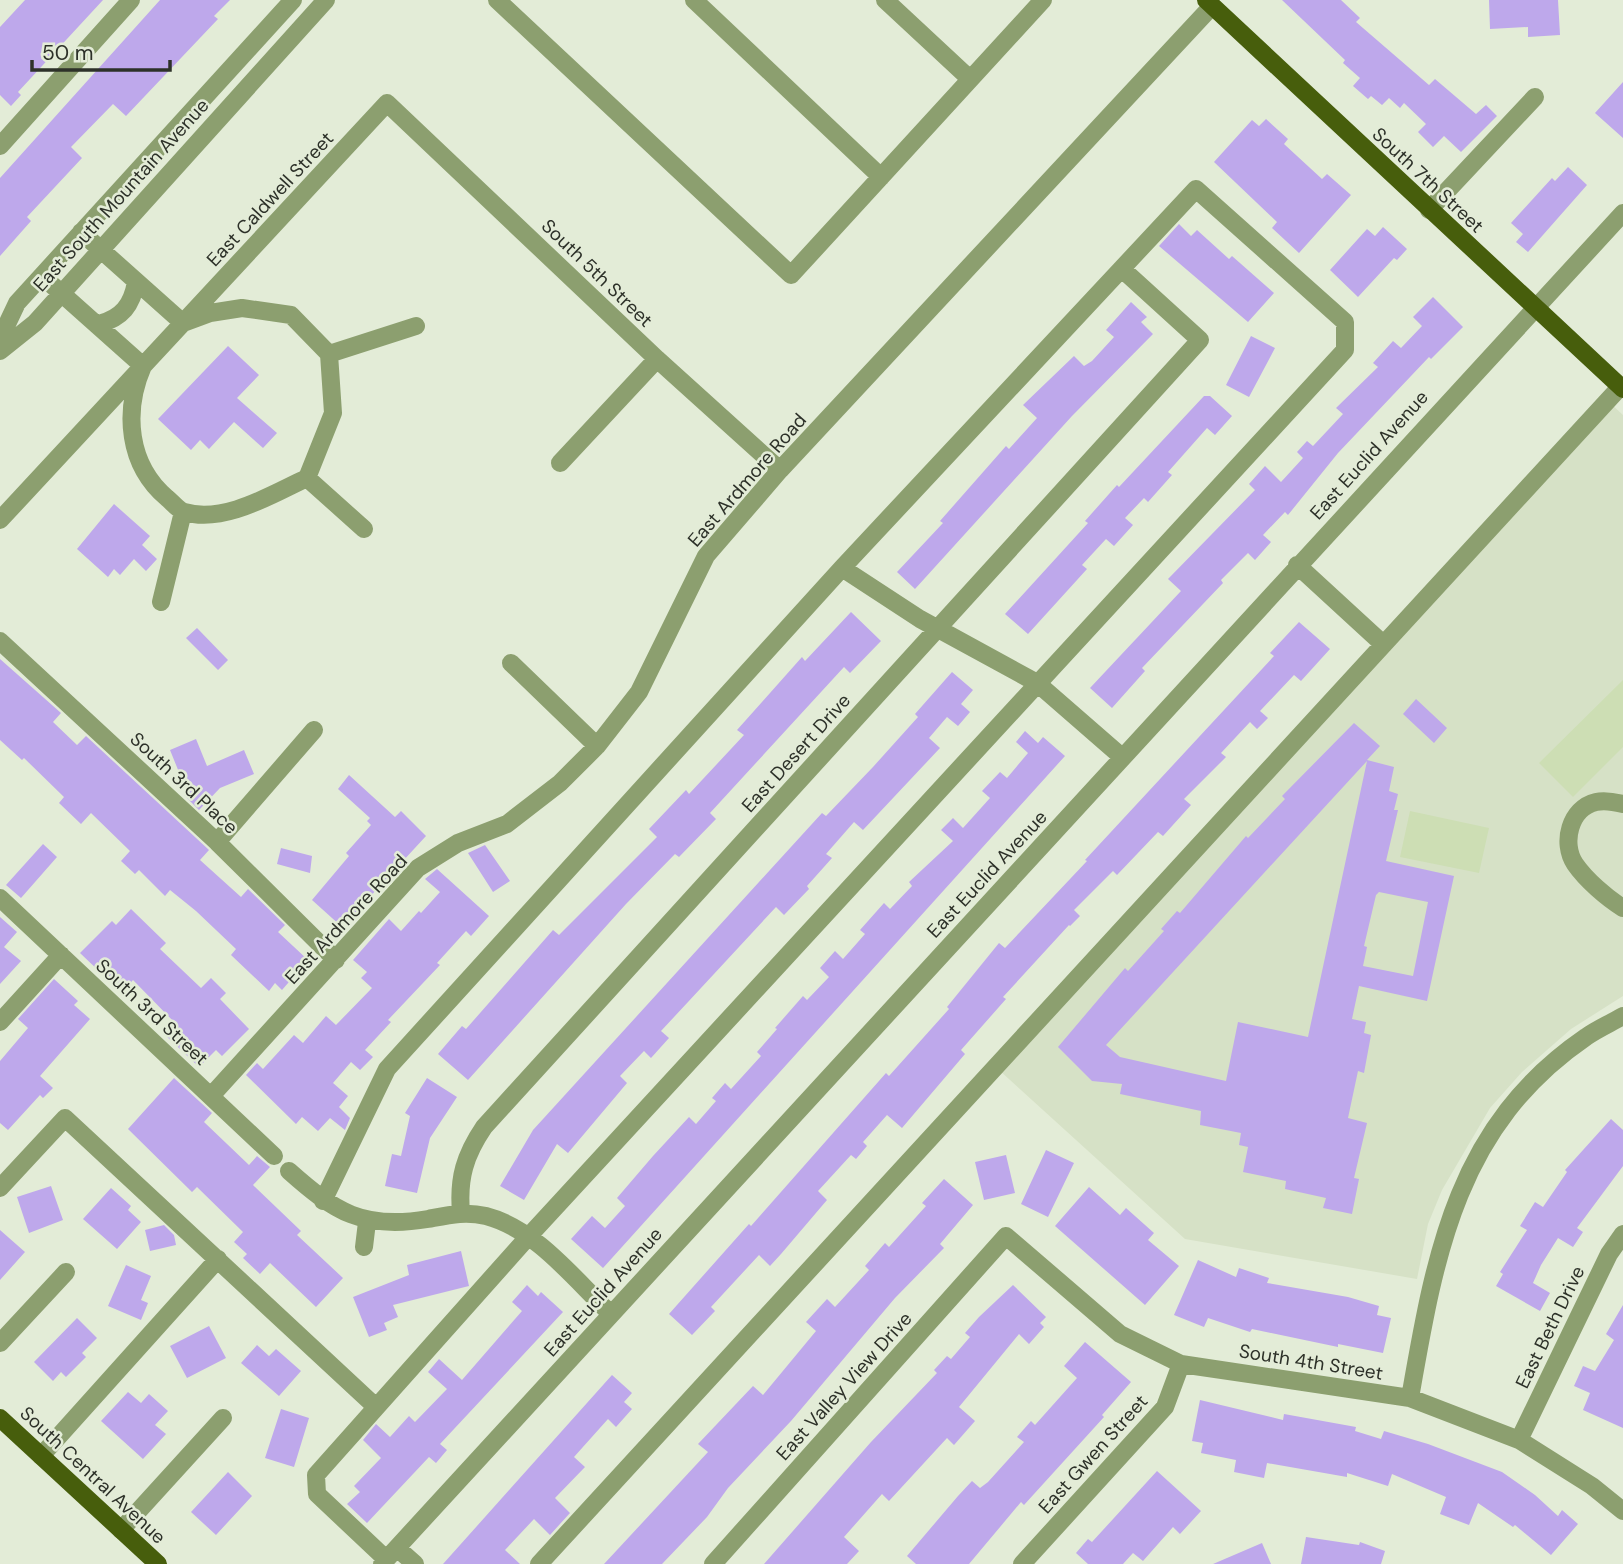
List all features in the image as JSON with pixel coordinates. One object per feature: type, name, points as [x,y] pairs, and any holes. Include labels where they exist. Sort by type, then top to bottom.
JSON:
[{"type":"main road","name":"South 7th Street","points":[[1209,3],[1622,387]]},
{"type":"main road","name":"South Central Avenue","points":[[0,1418],[158,1564]]},
{"type":"street","points":[[0,146],[131,0]]},
{"type":"street","name":"East South Mountain Avenue","points":[[0,339],[17,303],[293,0]]},
{"type":"street","name":"East South Mountain Avenue","points":[[0,351],[35,323],[99,248],[326,0]]},
{"type":"street","points":[[497,0],[791,275],[1043,0]]},
{"type":"street","points":[[694,0],[881,177]]},
{"type":"street","points":[[885,0],[970,79]]},
{"type":"street","name":"East Ardmore Road","points":[[211,1097],[418,868],[458,843],[507,824],[560,783],[597,747],[639,692],[706,555],[780,470],[1209,3]]},
{"type":"street","points":[[1429,210],[1535,97]]},
{"type":"street","name":"South 5th Street","points":[[387,103],[657,359],[780,470]]},
{"type":"street","name":"East Caldwell Street","points":[[0,520],[387,103]]},
{"type":"street","points":[[323,1201],[387,1069],[842,568],[1196,189],[1345,322],[1345,351],[528,1237],[316,1475],[317,1494],[388,1557],[415,1564]]},
{"type":"street","name":"East Euclid Avenue","points":[[388,1557],[1623,213]]},
{"type":"street","points":[[81,232],[183,323]]},
{"type":"street","name":"East Desert Drive","points":[[461,1212],[461,1173],[471,1147],[484,1127],[1200,340],[1122,269]]},
{"type":"street","points":[[42,276],[143,366]]},
{"type":"street","points":[[99,324],[114,320],[133,301],[136,282]]},
{"type":"street","name":"East Caldwell Street","points":[[183,323],[209,313],[242,308],[291,315],[329,354]]},
{"type":"street","points":[[161,602],[183,512],[217,513],[248,505],[307,478],[333,413],[329,354],[416,327]]},
{"type":"street","points":[[560,463],[657,359]]},
{"type":"street","name":"East Caldwell Street","points":[[143,366],[134,388],[130,411],[134,445],[149,483],[183,512]]},
{"type":"street","points":[[539,1564],[1622,387]]},
{"type":"street","points":[[307,478],[364,529]]},
{"type":"street","points":[[1297,565],[1384,645]]},
{"type":"street","points":[[842,568],[938,629],[1037,683],[1122,757]]},
{"type":"street","name":"South 3rd Place","points":[[0,641],[218,842],[336,960]]},
{"type":"street","points":[[511,663],[597,747]]},
{"type":"street","points":[[218,842],[314,730]]},
{"type":"street","points":[[1623,804],[1598,801],[1590,804],[1573,820],[1568,836],[1569,851],[1575,864],[1623,908]]},
{"type":"street","name":"South 3rd Street","points":[[0,898],[274,1156]]},
{"type":"street","points":[[0,1022],[61,955]]},
{"type":"street","points":[[1410,1398],[1438,1251],[1469,1171],[1485,1140],[1527,1087],[1557,1058],[1587,1035],[1623,1016]]},
{"type":"street","points":[[0,1188],[65,1118],[376,1407]]},
{"type":"street","points":[[289,1171],[335,1210],[367,1222],[397,1223],[461,1212],[506,1223],[528,1237],[611,1314]]},
{"type":"street","points":[[364,1247],[367,1222]]},
{"type":"street","name":"East Beth Drive","points":[[1519,1440],[1604,1266],[1623,1234]]},
{"type":"street","name":"South 4th Street","points":[[1006,1236],[1120,1334],[1181,1364],[1410,1398],[1519,1440],[1592,1486],[1623,1511]]},
{"type":"street","name":"East Valley View Drive","points":[[713,1564],[1006,1236]]},
{"type":"street","points":[[41,1456],[218,1259]]},
{"type":"street","points":[[0,1343],[66,1272]]},
{"type":"street","name":"East Gwen Street","points":[[1021,1564],[1166,1407],[1181,1364]]},
{"type":"street","points":[[121,1530],[223,1418]]},
{"type":"shaded area","points":[[1609,402],[1623,415],[1623,996],[1571,1029],[1522,1072],[1490,1108],[1442,1190],[1428,1224],[1417,1279],[1185,1239],[999,1070]]},
{"type":"shaded area","points":[[1623,680],[1623,747],[1573,797],[1539,763]]},
{"type":"shaded area","points":[[1410,811],[1489,828],[1479,873],[1400,857]]},
{"type":"building","points":[[25,0],[103,0],[18,92],[21,95],[11,106],[0,95],[0,27]]},
{"type":"building","points":[[160,0],[230,0],[214,16],[218,19],[126,116],[113,104],[71,147],[82,158],[27,217],[31,221],[0,256],[0,178]]},
{"type":"building","points":[[1282,0],[1341,0],[1360,18],[1356,22],[1429,85],[1435,79],[1476,114],[1486,105],[1497,116],[1461,152],[1444,136],[1433,147],[1418,132],[1426,124],[1404,103],[1400,108],[1389,98],[1382,105],[1371,96],[1368,99],[1353,86],[1360,78],[1343,63],[1345,60]]},
{"type":"building","points":[[1489,0],[1558,0],[1560,35],[1528,37],[1528,27],[1490,29]]},
{"type":"building","points":[[1623,82],[1623,138],[1595,113]]},
{"type":"building","points":[[1266,119],[1288,139],[1284,144],[1322,179],[1327,174],[1351,195],[1299,253],[1272,228],[1277,222],[1214,162],[1252,120],[1259,126]]},
{"type":"building","points":[[1568,167],[1587,185],[1528,252],[1516,242],[1523,234],[1511,223],[1552,178],[1555,181]]},
{"type":"building","points":[[1179,224],[1191,236],[1197,230],[1229,259],[1232,256],[1274,293],[1248,322],[1159,246]]},
{"type":"building","points":[[1383,227],[1407,249],[1397,260],[1394,258],[1358,297],[1330,270],[1367,229],[1375,236]]},
{"type":"building","points":[[1433,297],[1463,327],[1431,359],[1429,357],[1338,453],[1288,515],[1285,512],[1263,535],[1271,542],[1255,560],[1248,553],[1221,580],[1223,583],[1142,668],[1145,671],[1112,708],[1090,688],[1181,591],[1168,579],[1255,490],[1249,484],[1265,466],[1281,482],[1303,458],[1297,452],[1307,441],[1313,446],[1343,414],[1336,408],[1378,367],[1373,363],[1393,341],[1401,348],[1422,326],[1413,317]]},
{"type":"building","points":[[1131,302],[1147,317],[1141,322],[1153,334],[1072,416],[915,589],[897,572],[943,523],[940,521],[1006,446],[1009,449],[1037,418],[1023,405],[1074,356],[1084,366],[1092,361],[1114,337],[1106,330]]},
{"type":"building","points":[[1251,336],[1275,348],[1249,397],[1226,385]]},
{"type":"building","points":[[228,346],[259,375],[237,398],[277,433],[263,448],[234,422],[209,449],[200,440],[191,450],[158,419]]},
{"type":"building","points":[[1204,396],[1210,396],[1232,416],[1215,435],[1207,428],[1168,472],[1172,475],[1148,502],[1144,498],[1125,518],[1133,525],[1114,546],[1106,539],[1082,565],[1087,569],[1028,634],[1005,614],[1088,523],[1085,521],[1117,485],[1119,487]]},
{"type":"building","points":[[114,504],[150,536],[142,545],[157,559],[146,571],[134,559],[120,575],[114,569],[108,577],[77,549]]},
{"type":"building","points":[[851,612],[881,641],[850,673],[844,667],[710,813],[716,819],[679,857],[675,854],[626,904],[468,1080],[438,1054],[462,1026],[466,1029],[553,930],[559,935],[657,837],[649,829],[686,790],[689,794],[744,735],[737,730],[802,657],[805,661]]},
{"type":"building","points":[[1299,622],[1330,649],[1301,681],[1294,675],[1260,711],[1268,718],[1257,729],[1250,722],[1221,753],[1226,757],[1184,799],[1191,805],[1163,836],[1158,832],[1117,875],[1113,871],[1074,910],[1080,916],[1003,997],[1006,999],[961,1050],[965,1054],[902,1128],[887,1115],[863,1142],[867,1146],[856,1159],[851,1155],[818,1191],[827,1200],[781,1254],[770,1266],[759,1255],[711,1307],[715,1311],[692,1335],[669,1314],[886,1073],[889,1076],[949,1009],[947,1007],[999,943],[1005,948],[1087,861],[1085,860],[1274,656],[1270,653]]},
{"type":"building","points":[[197,628],[228,660],[218,670],[186,638]]},
{"type":"building","points":[[0,659],[61,713],[53,722],[77,745],[86,736],[209,850],[200,860],[241,897],[248,889],[285,925],[278,932],[308,960],[282,990],[275,983],[269,991],[231,955],[236,949],[170,890],[165,896],[139,870],[135,874],[121,861],[130,851],[91,813],[81,824],[59,803],[64,797],[24,758],[22,760],[0,740]]},
{"type":"building","points":[[952,672],[973,690],[961,704],[970,712],[958,726],[947,717],[929,738],[940,748],[863,830],[854,822],[826,854],[832,858],[807,886],[809,889],[784,915],[776,907],[661,1031],[669,1038],[651,1058],[644,1051],[620,1076],[627,1083],[568,1153],[557,1144],[524,1200],[500,1186],[533,1130],[822,813],[826,816],[873,767],[918,717],[915,714]]},
{"type":"building","points":[[1416,699],[1447,728],[1434,743],[1403,714]]},
{"type":"building","points":[[1354,723],[1380,746],[1367,760],[1394,767],[1389,791],[1398,794],[1394,810],[1398,810],[1386,861],[1454,876],[1427,1001],[1359,986],[1352,1019],[1366,1022],[1364,1033],[1371,1035],[1364,1073],[1358,1071],[1348,1118],[1367,1123],[1354,1178],[1359,1179],[1352,1214],[1323,1208],[1326,1198],[1285,1189],[1286,1181],[1243,1172],[1248,1147],[1239,1145],[1241,1133],[1200,1125],[1201,1111],[1120,1094],[1122,1084],[1092,1081],[1058,1047],[1125,968],[1128,971],[1164,931],[1161,929],[1177,911],[1180,913],[1246,836],[1248,838],[1285,799],[1282,796]],"holes":[[[1367,761],[1308,1037],[1238,1022],[1226,1081],[1120,1057],[1106,1045]],[[1379,892],[1428,902],[1413,976],[1363,966],[1367,947],[1364,946]]]},
{"type":"building","points":[[1025,731],[1038,743],[1043,737],[1065,756],[603,1268],[571,1239],[592,1216],[605,1228],[625,1206],[617,1198],[653,1156],[689,1117],[696,1124],[716,1101],[712,1098],[725,1083],[731,1089],[761,1056],[757,1052],[777,1029],[775,1028],[803,996],[807,1000],[829,977],[820,968],[835,951],[843,959],[865,934],[860,930],[884,903],[890,909],[912,886],[909,882],[953,841],[941,830],[953,818],[963,828],[990,798],[982,791],[1000,772],[1007,778],[1028,753],[1016,742]]},
{"type":"building","points":[[196,739],[207,766],[244,750],[254,774],[220,788],[199,810],[184,795],[187,792],[170,750]]},
{"type":"building","points":[[349,775],[395,817],[401,811],[426,836],[342,927],[312,900],[349,856],[346,853],[371,825],[367,821],[370,818],[338,789]]},
{"type":"building","points":[[43,844],[57,857],[21,898],[6,885]]},
{"type":"building","points":[[485,845],[510,881],[493,892],[468,853]]},
{"type":"building","points":[[281,848],[312,856],[310,873],[277,864]]},
{"type":"building","points":[[437,869],[489,916],[471,936],[466,931],[437,963],[440,965],[388,1020],[391,1022],[365,1050],[373,1057],[360,1070],[351,1062],[333,1083],[348,1096],[339,1107],[350,1118],[345,1130],[330,1118],[318,1131],[302,1117],[296,1124],[246,1075],[257,1063],[263,1069],[294,1035],[303,1043],[326,1016],[336,1025],[372,988],[361,978],[367,972],[353,960],[389,919],[401,931],[419,911],[421,913],[440,892],[425,879]]},
{"type":"building","points":[[131,909],[166,943],[160,949],[201,988],[211,978],[226,993],[220,999],[249,1029],[222,1056],[216,1050],[199,1067],[165,1035],[176,1024],[133,980],[122,993],[80,953],[112,921],[116,925]]},
{"type":"building","points":[[0,917],[17,932],[4,947],[21,961],[0,984]]},
{"type":"building","points":[[54,979],[78,1001],[74,1005],[90,1019],[40,1076],[53,1088],[43,1098],[40,1095],[8,1130],[0,1123],[0,1061],[28,1028],[18,1019]]},
{"type":"building","points":[[174,1078],[212,1113],[204,1122],[249,1165],[257,1156],[270,1167],[253,1185],[301,1231],[297,1235],[343,1278],[316,1307],[270,1263],[260,1274],[243,1258],[247,1254],[234,1242],[243,1232],[197,1187],[192,1192],[128,1129]]},
{"type":"building","points":[[427,1078],[457,1097],[430,1138],[417,1193],[385,1186],[392,1154],[401,1156],[410,1116],[405,1113]]},
{"type":"building","points":[[1611,1119],[1623,1130],[1623,1166],[1577,1228],[1583,1232],[1573,1247],[1558,1238],[1541,1265],[1533,1283],[1550,1293],[1540,1311],[1496,1286],[1503,1274],[1500,1272],[1527,1230],[1520,1226],[1535,1202],[1543,1207],[1567,1172],[1565,1170]]},
{"type":"building","points":[[1046,1150],[1074,1163],[1048,1217],[1021,1204]]},
{"type":"building","points":[[1006,1155],[1015,1193],[984,1200],[975,1162]]},
{"type":"building","points":[[944,1179],[973,1205],[940,1244],[944,1248],[895,1298],[791,1421],[728,1488],[707,1517],[662,1564],[604,1564],[708,1452],[698,1444],[753,1386],[763,1395],[816,1331],[806,1322],[827,1299],[835,1307],[869,1270],[865,1266],[885,1243],[889,1247],[926,1206],[922,1203]]},
{"type":"building","points":[[51,1186],[63,1220],[29,1233],[17,1197]]},
{"type":"building","points":[[1089,1187],[1120,1215],[1126,1208],[1154,1233],[1148,1240],[1179,1266],[1145,1305],[1055,1226]]},
{"type":"building","points":[[111,1188],[131,1206],[128,1210],[141,1222],[117,1249],[83,1219]]},
{"type":"building","points":[[164,1225],[174,1235],[176,1245],[150,1251],[145,1230]]},
{"type":"building","points":[[0,1230],[25,1252],[0,1280]]},
{"type":"building","points":[[461,1251],[469,1286],[393,1305],[398,1317],[384,1323],[387,1330],[369,1337],[353,1297],[409,1275],[407,1265]]},
{"type":"building","points":[[1198,1260],[1236,1277],[1239,1268],[1269,1278],[1267,1283],[1348,1297],[1379,1306],[1377,1315],[1391,1318],[1383,1353],[1338,1344],[1338,1347],[1252,1329],[1250,1332],[1208,1318],[1204,1327],[1174,1315]]},
{"type":"building","points":[[126,1265],[151,1276],[141,1300],[148,1303],[141,1320],[108,1306]]},
{"type":"building","points":[[527,1285],[538,1296],[541,1292],[563,1312],[440,1444],[447,1450],[436,1463],[429,1457],[367,1523],[347,1504],[360,1492],[354,1486],[381,1458],[363,1440],[376,1424],[390,1437],[409,1416],[415,1422],[447,1389],[428,1372],[439,1359],[462,1380],[522,1311],[512,1302]]},
{"type":"building","points":[[1013,1285],[1046,1317],[1040,1323],[1044,1327],[1029,1344],[1019,1334],[959,1407],[975,1421],[954,1445],[947,1438],[889,1501],[882,1494],[844,1537],[859,1551],[847,1564],[764,1564],[871,1442],[937,1373],[934,1370],[947,1356],[951,1359],[970,1337],[965,1333],[979,1317]]},
{"type":"building","points":[[1623,1305],[1623,1428],[1583,1410],[1590,1393],[1574,1386],[1583,1366],[1595,1371],[1614,1340],[1606,1334]]},
{"type":"building","points":[[77,1318],[97,1338],[82,1353],[86,1357],[66,1377],[61,1372],[53,1381],[34,1362]]},
{"type":"building","points":[[209,1326],[226,1358],[187,1378],[170,1346]]},
{"type":"building","points":[[1085,1342],[1131,1382],[1102,1415],[1104,1417],[1024,1505],[1021,1502],[969,1564],[916,1564],[907,1556],[958,1496],[972,1481],[980,1488],[988,1482],[1024,1442],[1017,1437],[1031,1421],[1035,1425],[1077,1378],[1064,1366]]},
{"type":"building","points":[[257,1345],[269,1356],[276,1349],[301,1371],[279,1396],[241,1363]]},
{"type":"building","points":[[612,1375],[632,1393],[624,1402],[632,1409],[616,1427],[608,1419],[574,1457],[585,1467],[555,1498],[570,1513],[550,1535],[534,1519],[505,1550],[520,1564],[443,1564]]},
{"type":"building","points":[[128,1392],[141,1403],[149,1394],[168,1411],[155,1425],[166,1434],[143,1459],[101,1421]]},
{"type":"building","points":[[1200,1400],[1283,1420],[1284,1414],[1356,1427],[1355,1431],[1381,1439],[1384,1431],[1428,1444],[1502,1472],[1535,1495],[1558,1516],[1562,1510],[1578,1524],[1551,1555],[1515,1525],[1513,1527],[1478,1503],[1469,1525],[1440,1514],[1446,1497],[1392,1474],[1388,1486],[1347,1473],[1347,1477],[1267,1463],[1264,1478],[1234,1472],[1236,1460],[1201,1453],[1203,1443],[1192,1441]]},
{"type":"building","points":[[281,1409],[309,1418],[294,1467],[265,1458]]},
{"type":"building","points":[[1157,1471],[1201,1511],[1180,1534],[1173,1527],[1143,1561],[1133,1553],[1123,1564],[1088,1564],[1076,1553],[1088,1539],[1092,1542]]},
{"type":"building","points":[[228,1472],[252,1496],[216,1535],[191,1512]]},
{"type":"building","points":[[1306,1537],[1359,1545],[1360,1542],[1385,1551],[1381,1564],[1301,1564]]},
{"type":"building","points":[[1262,1543],[1271,1564],[1213,1564]]}]
